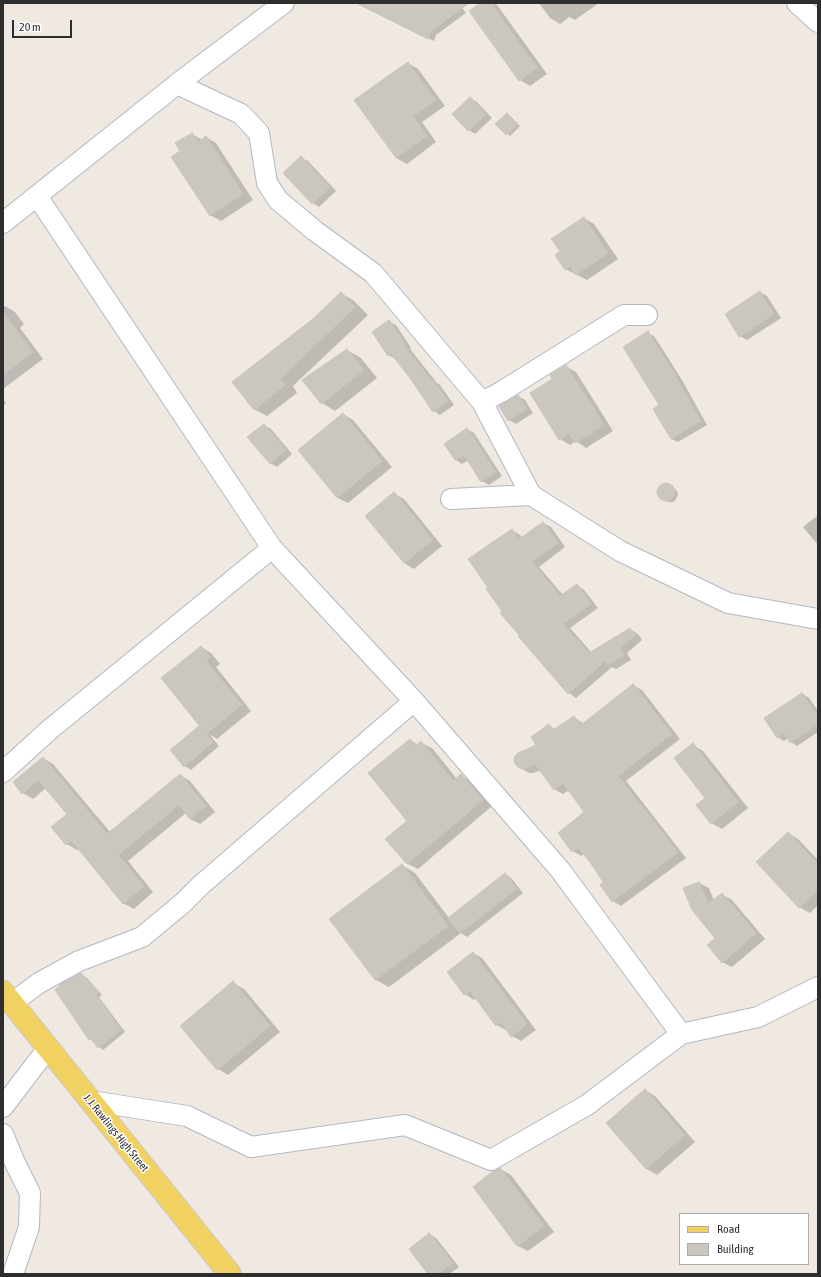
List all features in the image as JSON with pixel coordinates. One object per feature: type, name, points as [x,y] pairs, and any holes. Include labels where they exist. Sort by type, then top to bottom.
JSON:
[{"type":"main road","name":"J. J. Rawlings High Street","points":[[7,997],[230,1274]]},
{"type":"street","points":[[3,223],[177,84],[284,3]]},
{"type":"street","points":[[797,3],[818,22]]},
{"type":"street","points":[[177,84],[241,114],[259,133],[267,183],[278,200],[315,231],[374,273],[482,402],[531,495],[620,551],[728,603],[818,619]]},
{"type":"street","points":[[37,196],[272,548],[414,701],[561,871],[681,1034]]},
{"type":"street","points":[[482,402],[501,392],[624,315],[647,315]]},
{"type":"street","points":[[450,499],[531,495]]},
{"type":"street","points":[[3,772],[48,731],[272,548]]},
{"type":"street","points":[[7,997],[39,983],[79,961],[142,937],[414,701]]},
{"type":"street","points":[[91,1101],[187,1116],[252,1147],[405,1125],[491,1160],[587,1105],[681,1034],[758,1017],[818,987]]},
{"type":"street","points":[[3,1107],[48,1048]]},
{"type":"street","points":[[3,1134],[30,1193],[29,1227],[13,1274]]},
{"type":"building","points":[[356,3],[469,3],[430,32],[428,39]]},
{"type":"building","points":[[480,3],[491,3],[537,68],[519,81],[469,11]]},
{"type":"building","points":[[408,62],[436,100],[413,116],[427,136],[396,158],[354,100]]},
{"type":"building","points":[[470,97],[486,114],[468,131],[452,114]]},
{"type":"building","points":[[507,113],[518,124],[506,135],[495,124]]},
{"type":"building","points":[[192,133],[198,142],[206,136],[243,194],[210,216],[171,157],[180,151],[175,143]]},
{"type":"building","points":[[301,156],[330,187],[312,204],[283,173]]},
{"type":"building","points":[[584,217],[608,253],[576,275],[570,266],[565,270],[555,255],[560,251],[551,239]]},
{"type":"building","points":[[760,291],[774,314],[739,337],[725,314]]},
{"type":"building","points":[[341,292],[355,307],[280,379],[285,385],[254,410],[232,382],[314,318]]},
{"type":"building","points":[[3,312],[33,352],[3,375]]},
{"type":"building","points":[[389,320],[405,344],[404,345],[448,401],[433,412],[410,378],[391,354],[388,356],[372,332]]},
{"type":"building","points":[[648,331],[676,376],[701,421],[671,439],[653,409],[659,405],[623,347]]},
{"type":"building","points":[[347,349],[364,370],[321,404],[302,380]]},
{"type":"building","points":[[566,365],[604,425],[575,443],[569,433],[559,440],[530,393],[552,379],[550,375]]},
{"type":"building","points":[[518,395],[527,409],[508,421],[499,406]]},
{"type":"building","points":[[343,413],[382,461],[337,498],[298,450]]},
{"type":"building","points":[[264,424],[286,450],[270,464],[247,437]]},
{"type":"building","points":[[467,428],[496,472],[481,482],[464,455],[455,460],[444,444]]},
{"type":"building","points":[[666,483],[672,486],[675,492],[672,498],[666,501],[660,498],[657,492],[660,486]]},
{"type":"building","points":[[394,492],[433,540],[404,563],[365,516]]},
{"type":"building","points":[[543,522],[558,543],[532,562],[560,596],[577,584],[591,604],[563,624],[589,653],[630,628],[635,635],[620,648],[624,655],[608,665],[605,661],[568,694],[500,613],[502,611],[486,589],[488,588],[468,559],[512,529],[519,539]]},
{"type":"building","points":[[201,646],[210,657],[206,661],[242,705],[206,734],[161,678]]},
{"type":"building","points":[[633,684],[672,734],[618,776],[678,852],[612,902],[600,885],[603,882],[591,863],[578,848],[572,852],[558,833],[584,812],[563,783],[554,790],[535,764],[524,769],[519,768],[514,761],[515,756],[518,753],[536,745],[531,737],[549,724],[553,730],[574,716],[581,725]]},
{"type":"building","points":[[802,693],[818,717],[818,724],[790,743],[784,733],[777,738],[764,718]]},
{"type":"building","points":[[199,726],[213,742],[184,767],[170,750]]},
{"type":"building","points":[[410,739],[415,746],[421,741],[453,781],[461,774],[483,800],[407,864],[385,839],[407,821],[368,773]]},
{"type":"building","points":[[693,743],[738,802],[711,824],[696,805],[705,798],[674,758]]},
{"type":"building","points":[[43,757],[107,834],[180,774],[206,806],[190,819],[179,805],[118,855],[144,886],[123,904],[71,840],[66,845],[51,827],[67,814],[38,780],[22,794],[13,782]]},
{"type":"building","points":[[788,832],[818,864],[818,890],[799,908],[756,862]]},
{"type":"building","points":[[402,864],[448,926],[375,980],[329,919]]},
{"type":"building","points":[[505,873],[517,889],[460,933],[448,918]]},
{"type":"building","points":[[699,882],[708,904],[722,893],[756,933],[722,963],[707,945],[715,938],[692,910],[683,888]]},
{"type":"building","points":[[473,952],[527,1024],[511,1037],[501,1022],[496,1026],[470,991],[464,995],[447,972]]},
{"type":"building","points":[[81,973],[98,992],[96,994],[121,1030],[98,1048],[91,1039],[89,1040],[55,990],[61,984]]},
{"type":"building","points":[[233,981],[270,1026],[217,1070],[180,1026]]},
{"type":"building","points":[[645,1089],[685,1135],[646,1169],[606,1123]]},
{"type":"building","points":[[500,1168],[544,1226],[517,1246],[473,1187],[493,1171]]},
{"type":"building","points":[[429,1233],[453,1263],[438,1274],[428,1274],[409,1249]]}]
